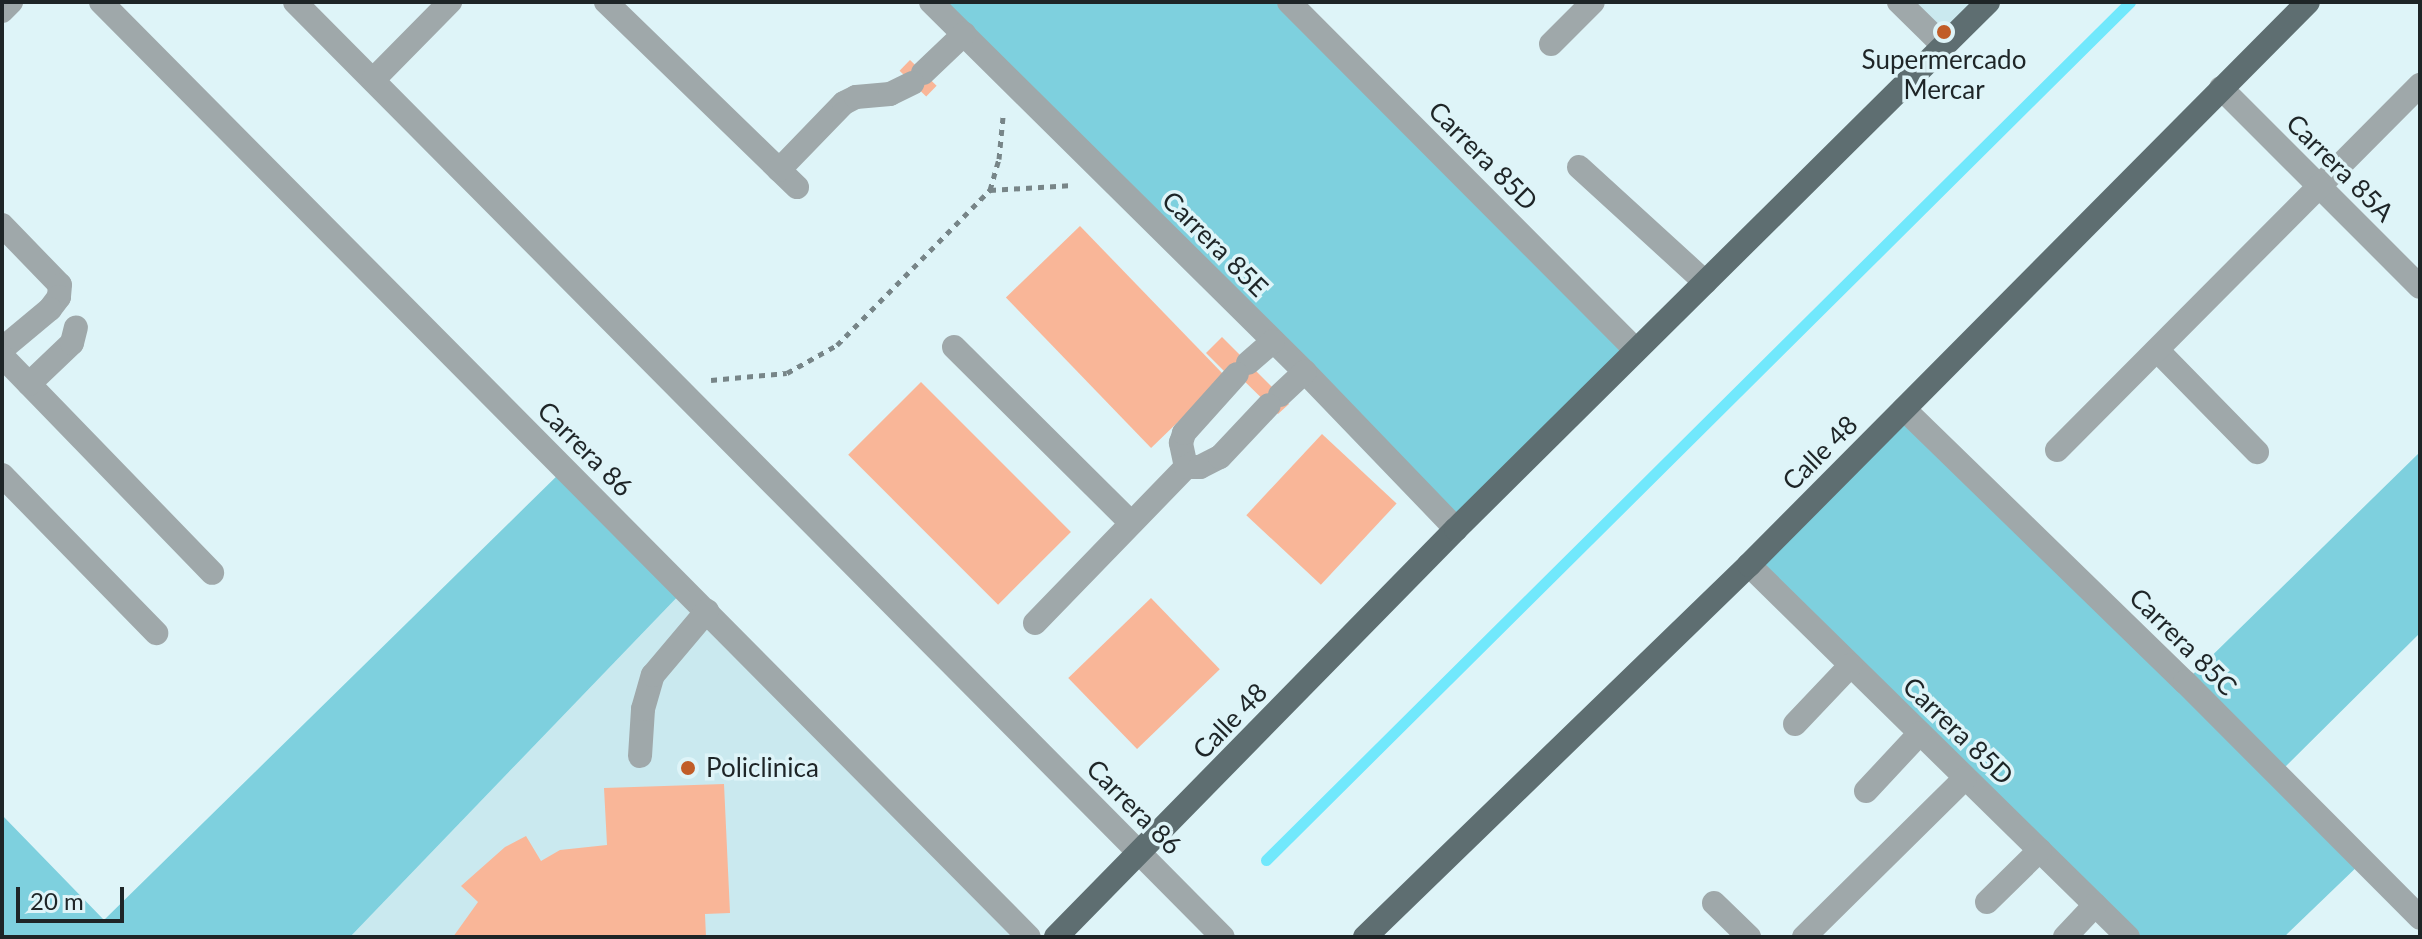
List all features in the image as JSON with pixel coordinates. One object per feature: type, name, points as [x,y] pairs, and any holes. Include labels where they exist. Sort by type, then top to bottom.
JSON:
[{"type":"main road","name":"Calle 48","points":[[1056,937],[1456,529],[1988,2]]},
{"type":"main road","name":"Calle 48","points":[[1365,937],[1749,565],[2308,2]]},
{"type":"street","points":[[2,11],[11,2]]},
{"type":"street","name":"Carrera 86","points":[[101,2],[1029,937]]},
{"type":"street","name":"Carrera 86","points":[[295,2],[1223,937]]},
{"type":"street","points":[[373,80],[450,2]]},
{"type":"street","points":[[606,2],[788,178],[844,103],[856,97],[890,94],[918,78],[964,34]]},
{"type":"street","name":"Carrera 85E","points":[[931,2],[1305,372],[1456,529]]},
{"type":"street","name":"Carrera 85D","points":[[1289,2],[1636,350]]},
{"type":"street","points":[[1551,44],[1593,2]]},
{"type":"street","points":[[1899,2],[1944,46]]},
{"type":"street","points":[[2057,450],[2420,85]]},
{"type":"street","name":"Carrera 85A","points":[[2221,88],[2420,287]]},
{"type":"street","points":[[1579,167],[1705,282]]},
{"type":"street","points":[[2,225],[60,285],[59,297],[50,309],[2,349]]},
{"type":"street","points":[[29,384],[72,343],[76,327]]},
{"type":"street","points":[[1186,467],[1181,443],[1184,433],[1243,368],[1273,341]]},
{"type":"street","points":[[954,347],[1131,523]]},
{"type":"street","points":[[2157,350],[2257,452]]},
{"type":"street","points":[[2,356],[212,573]]},
{"type":"street","points":[[1035,623],[1186,467],[1200,467],[1220,457],[1305,372]]},
{"type":"street","name":"Carrera 85C","points":[[1904,409],[2185,682],[2420,918]]},
{"type":"street","points":[[2,475],[156,633]]},
{"type":"street","name":"Carrera 85D","points":[[1749,565],[2128,937]]},
{"type":"street","points":[[640,756],[643,709],[653,675],[707,611]]},
{"type":"street","points":[[1795,724],[1851,665]]},
{"type":"street","points":[[1866,791],[1920,733]]},
{"type":"street","points":[[1804,937],[1965,778]]},
{"type":"street","points":[[1987,902],[2040,850]]},
{"type":"street","points":[[1714,903],[1749,937]]},
{"type":"street","points":[[2065,937],[2095,905]]},
{"type":"path","points":[[676,383],[787,373],[837,345],[990,190],[999,159],[1006,76]]},
{"type":"path","points":[[990,190],[1115,184]]},
{"type":"shaded area","points":[[931,2],[1289,2],[1636,350],[1456,529]]},
{"type":"shaded area","name":"Supermercado Mercar","points":[[1899,2],[1988,2],[1944,46]]},
{"type":"shaded area","points":[[1904,409],[2185,682],[2420,452],[2420,633],[2277,775],[2363,861],[2284,937],[2117,937],[1749,565]]},
{"type":"shaded area","points":[[565,468],[685,589],[350,937],[2,937],[2,815],[104,920]]},
{"type":"shaded area","name":"Policlinica","points":[[685,589],[1029,937],[350,937]]},
{"type":"building","points":[[910,60],[937,86],[926,96],[900,71]]},
{"type":"building","points":[[1080,226],[1225,376],[1151,448],[1006,298]]},
{"type":"building","points":[[1222,337],[1289,404],[1278,414],[1234,371],[1229,376],[1206,353]]},
{"type":"building","points":[[921,382],[1071,532],[998,605],[848,455]]},
{"type":"building","points":[[1322,434],[1397,504],[1321,585],[1246,515]]},
{"type":"building","points":[[1151,598],[1220,669],[1137,749],[1068,678]]},
{"type":"building","points":[[724,784],[730,913],[705,914],[706,937],[453,937],[478,902],[461,886],[505,847],[526,836],[541,861],[560,850],[607,845],[604,788]]},
{"type":"waterway","points":[[1266,860],[2130,2]]},
{"type":"place","name":"Supermercado Mercar","points":[[1944,32]]},
{"type":"place","name":"Policlinica","points":[[688,768]]}]
